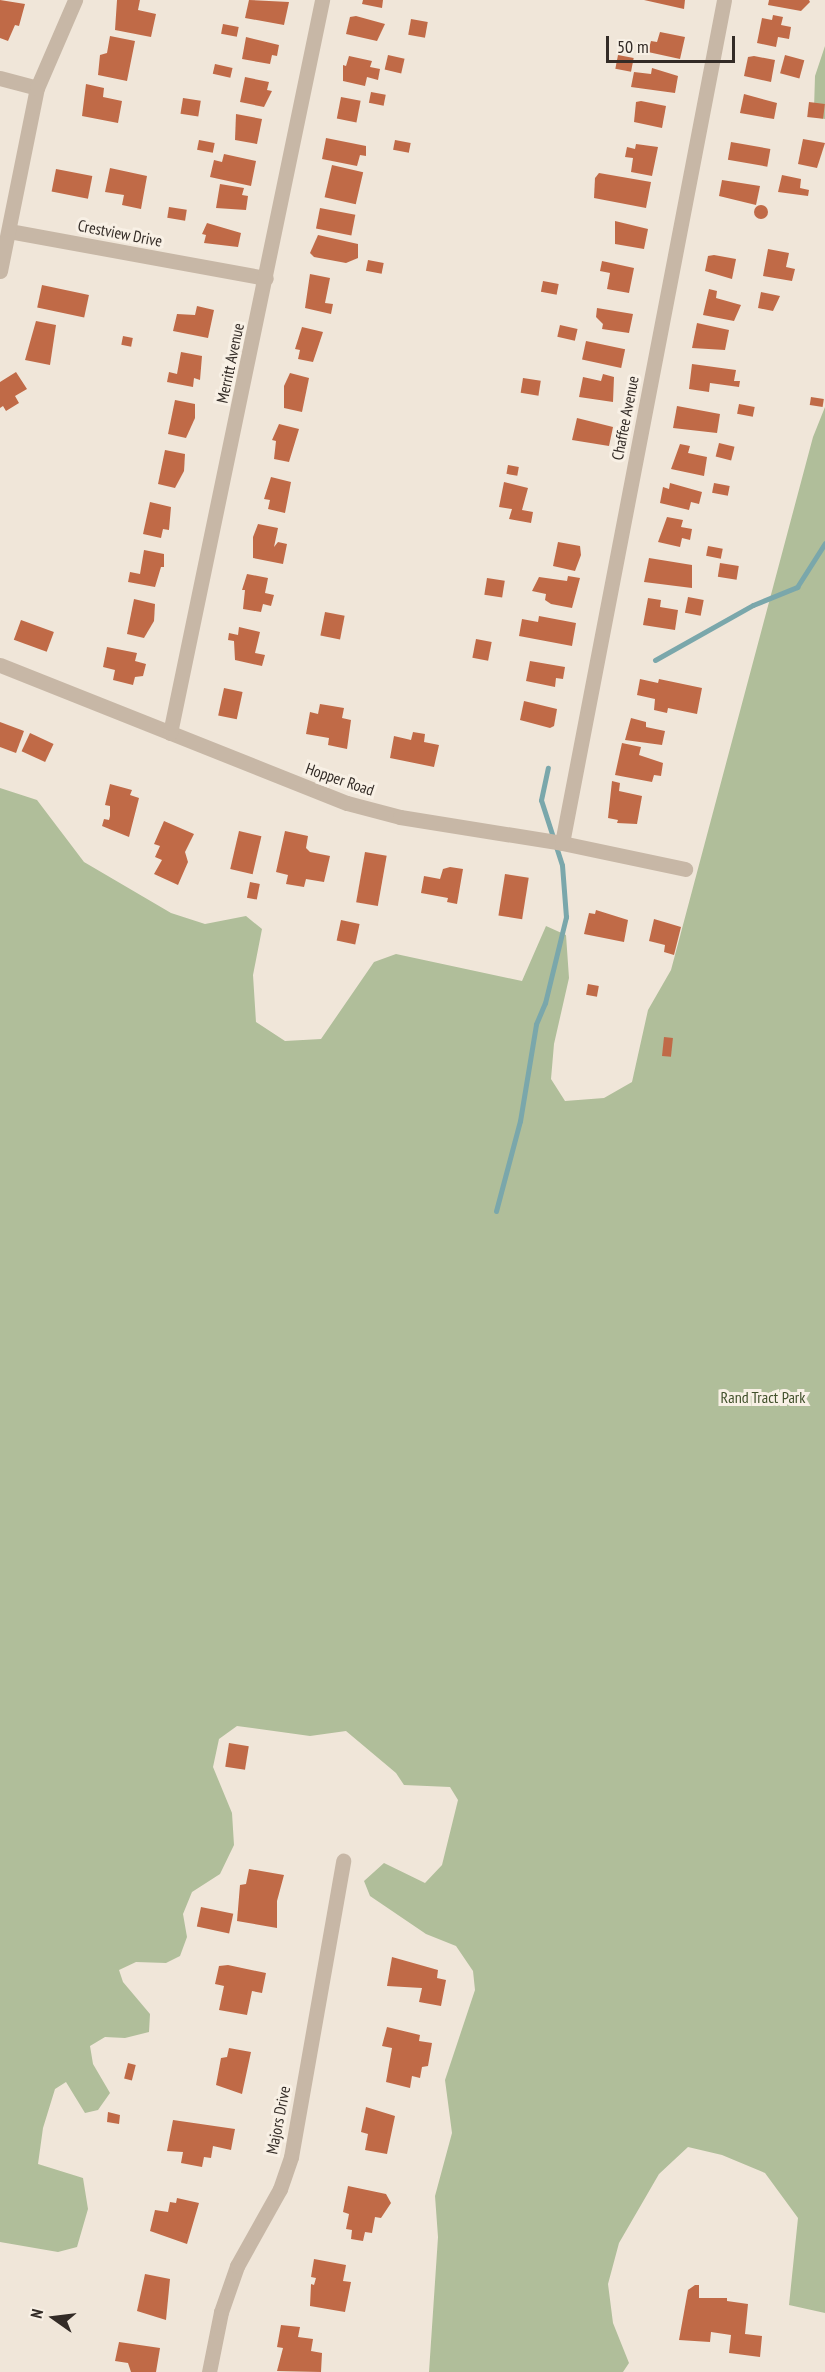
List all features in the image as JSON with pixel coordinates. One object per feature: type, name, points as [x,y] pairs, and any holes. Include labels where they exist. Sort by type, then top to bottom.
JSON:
[{"type":"street","points":[[0,271],[37,88],[75,0]]},
{"type":"street","name":"Merritt Avenue","points":[[170,733],[322,0]]},
{"type":"street","name":"Chaffee Avenue","points":[[562,843],[724,0]]},
{"type":"street","points":[[0,78],[37,88]]},
{"type":"street","name":"Crestview Drive","points":[[9,231],[266,278]]},
{"type":"street","name":"Hopper Road","points":[[0,665],[347,803],[400,817],[562,843],[685,869]]},
{"type":"street","name":"Majors Drive","points":[[209,2372],[221,2312],[237,2266],[280,2188],[291,2157],[342,1862]]},
{"type":"green space","points":[[825,46],[825,119],[819,118],[814,108],[815,76]]},
{"type":"green space","name":"Rand Tract Park","points":[[825,407],[825,2313],[789,2305],[798,2218],[765,2173],[722,2155],[688,2147],[659,2174],[619,2243],[608,2284],[613,2323],[629,2363],[623,2372],[429,2372],[438,2237],[435,2196],[452,2133],[445,2080],[475,1990],[473,1971],[456,1946],[426,1934],[370,1896],[364,1881],[384,1863],[425,1883],[442,1865],[458,1800],[450,1787],[404,1785],[396,1773],[346,1731],[310,1736],[237,1726],[219,1739],[213,1767],[232,1813],[234,1845],[220,1874],[192,1892],[183,1914],[187,1937],[180,1956],[166,1963],[136,1962],[119,1970],[123,1982],[150,2014],[149,2032],[125,2038],[105,2037],[90,2046],[93,2064],[110,2093],[98,2110],[85,2113],[66,2082],[55,2089],[43,2128],[38,2164],[83,2178],[88,2209],[77,2247],[58,2252],[0,2242],[0,788],[37,800],[84,862],[171,913],[205,924],[246,916],[262,929],[253,975],[256,1022],[285,1041],[321,1039],[374,962],[396,954],[522,981],[546,926],[566,935],[569,978],[554,1044],[551,1079],[565,1101],[604,1098],[632,1082],[648,1010],[671,970],[813,437]]},
{"type":"building","points":[[0,0],[25,4],[19,26],[15,25],[8,41],[0,38]]},
{"type":"building","points":[[117,0],[140,0],[138,10],[156,14],[151,37],[115,30]]},
{"type":"building","points":[[249,0],[289,2],[284,25],[245,18]]},
{"type":"building","points":[[363,0],[383,0],[382,8],[362,4]]},
{"type":"building","points":[[644,0],[685,0],[684,9]]},
{"type":"building","points":[[769,0],[809,0],[810,2],[801,11],[768,5]]},
{"type":"building","points":[[773,15],[783,17],[781,25],[791,27],[789,39],[778,37],[776,47],[757,43],[762,18],[772,20]]},
{"type":"building","points":[[356,16],[385,24],[377,41],[346,34],[350,17]]},
{"type":"building","points":[[411,19],[428,22],[425,38],[408,35]]},
{"type":"building","points":[[223,24],[239,27],[237,37],[221,34]]},
{"type":"building","points":[[660,32],[685,37],[680,59],[648,52],[651,41],[657,42]]},
{"type":"building","points":[[110,36],[135,41],[127,81],[98,75],[100,55],[107,53]]},
{"type":"building","points":[[246,37],[279,45],[277,56],[272,55],[270,64],[242,59]]},
{"type":"building","points":[[388,55],[405,59],[401,73],[385,70]]},
{"type":"building","points":[[618,55],[634,58],[631,72],[615,69]]},
{"type":"building","points":[[785,55],[804,60],[799,79],[780,73]]},
{"type":"building","points":[[349,56],[372,61],[370,67],[380,69],[378,80],[367,77],[365,86],[343,81],[343,65],[346,66]]},
{"type":"building","points":[[748,57],[775,60],[771,82],[744,76]]},
{"type":"building","points":[[215,64],[233,68],[230,78],[213,74]]},
{"type":"building","points":[[652,68],[678,76],[675,93],[631,87],[634,72],[651,74]]},
{"type":"building","points":[[245,77],[269,82],[267,90],[272,91],[264,107],[240,102]]},
{"type":"building","points":[[86,84],[104,88],[103,97],[122,101],[118,123],[82,116]]},
{"type":"building","points":[[371,92],[386,95],[384,106],[369,103]]},
{"type":"building","points":[[744,94],[777,103],[774,119],[740,113]]},
{"type":"building","points":[[341,97],[361,101],[356,122],[337,119]]},
{"type":"building","points":[[183,98],[201,101],[198,117],[180,114]]},
{"type":"building","points":[[636,102],[666,106],[662,128],[634,122]]},
{"type":"building","points":[[809,102],[825,104],[823,119],[807,117]]},
{"type":"building","points":[[236,114],[262,119],[257,144],[235,140]]},
{"type":"building","points":[[326,138],[366,146],[366,156],[360,155],[357,166],[322,159]]},
{"type":"building","points":[[803,139],[825,143],[817,168],[798,164]]},
{"type":"building","points":[[199,140],[215,143],[213,153],[197,150]]},
{"type":"building","points":[[395,140],[411,143],[409,153],[393,150]]},
{"type":"building","points":[[731,142],[770,149],[767,167],[728,160]]},
{"type":"building","points":[[636,144],[658,147],[652,176],[631,172],[633,158],[625,157],[627,147],[635,149]]},
{"type":"building","points":[[224,154],[256,161],[251,186],[210,177],[214,160],[222,162]]},
{"type":"building","points":[[332,165],[363,172],[356,204],[325,197]]},
{"type":"building","points":[[110,168],[147,176],[141,209],[122,205],[124,195],[105,192]]},
{"type":"building","points":[[56,169],[92,176],[88,199],[52,192]]},
{"type":"building","points":[[599,173],[651,182],[646,208],[594,198],[595,178]]},
{"type":"building","points":[[782,175],[801,179],[800,188],[809,190],[808,196],[778,192]]},
{"type":"building","points":[[722,180],[760,186],[756,205],[719,196]]},
{"type":"building","points":[[220,184],[244,188],[242,195],[248,196],[246,210],[216,208]]},
{"type":"building","points":[[761,205],[766,207],[768,212],[766,217],[761,219],[756,217],[754,212],[756,207]]},
{"type":"building","points":[[169,207],[187,210],[185,221],[167,218]]},
{"type":"building","points":[[320,208],[355,215],[351,235],[316,229]]},
{"type":"building","points":[[615,221],[648,229],[644,249],[615,244]]},
{"type":"building","points":[[207,223],[241,233],[238,247],[204,243],[206,235],[202,234]]},
{"type":"building","points":[[318,235],[358,244],[358,258],[346,263],[314,257],[310,253]]},
{"type":"building","points":[[768,249],[789,253],[786,267],[795,269],[792,281],[763,276]]},
{"type":"building","points":[[708,256],[736,259],[732,279],[705,271]]},
{"type":"building","points":[[368,260],[384,263],[382,274],[366,271]]},
{"type":"building","points":[[602,261],[634,268],[629,293],[607,289],[610,273],[600,271]]},
{"type":"building","points":[[310,274],[330,278],[325,303],[333,304],[331,314],[305,308]]},
{"type":"building","points":[[543,281],[559,284],[557,295],[541,292]]},
{"type":"building","points":[[42,285],[89,295],[84,317],[37,307]]},
{"type":"building","points":[[709,289],[717,291],[716,298],[741,305],[734,321],[703,315]]},
{"type":"building","points":[[761,292],[780,296],[773,311],[758,308]]},
{"type":"building","points":[[197,306],[214,310],[208,338],[173,331],[177,314],[195,315]]},
{"type":"building","points":[[597,308],[633,314],[629,333],[602,329],[603,324],[596,317]]},
{"type":"building","points":[[36,321],[56,325],[50,365],[25,360]]},
{"type":"building","points":[[697,323],[729,330],[725,350],[692,348]]},
{"type":"building","points":[[560,325],[578,329],[575,341],[557,337]]},
{"type":"building","points":[[302,327],[323,332],[313,362],[298,359],[300,350],[295,349]]},
{"type":"building","points":[[123,336],[133,338],[131,347],[121,345]]},
{"type":"building","points":[[586,341],[625,349],[621,368],[582,360]]},
{"type":"building","points":[[181,352],[202,356],[200,380],[194,378],[193,387],[167,382],[169,372],[177,374]]},
{"type":"building","points":[[692,364],[736,370],[734,381],[740,381],[739,387],[710,383],[709,392],[689,389]]},
{"type":"building","points":[[16,372],[27,389],[15,396],[19,403],[6,411],[3,406],[0,408],[0,382]]},
{"type":"building","points":[[290,373],[309,378],[302,412],[284,408],[284,386]]},
{"type":"building","points":[[603,374],[614,377],[613,402],[579,397],[583,377],[601,381]]},
{"type":"building","points":[[523,378],[541,381],[538,396],[521,393]]},
{"type":"building","points":[[811,397],[824,399],[823,407],[810,405]]},
{"type":"building","points":[[175,400],[195,404],[195,418],[186,438],[168,434]]},
{"type":"building","points":[[739,404],[755,407],[753,417],[737,414]]},
{"type":"building","points":[[677,406],[720,414],[717,433],[673,428]]},
{"type":"building","points":[[577,418],[613,427],[609,446],[572,440]]},
{"type":"building","points":[[279,424],[299,429],[289,462],[274,459],[276,441],[272,440]]},
{"type":"building","points":[[719,443],[735,447],[731,460],[716,457]]},
{"type":"building","points":[[680,444],[690,446],[688,453],[707,457],[704,476],[671,469]]},
{"type":"building","points":[[165,450],[185,454],[184,471],[175,488],[158,484]]},
{"type":"building","points":[[508,465],[519,467],[517,476],[506,474]]},
{"type":"building","points":[[271,477],[291,482],[285,513],[268,509],[270,500],[264,499]]},
{"type":"building","points":[[504,482],[528,488],[522,510],[533,512],[531,523],[509,519],[512,509],[499,507]]},
{"type":"building","points":[[670,483],[702,492],[699,504],[691,502],[689,510],[660,503],[663,487],[669,489]]},
{"type":"building","points":[[714,483],[730,486],[728,496],[712,493]]},
{"type":"building","points":[[150,502],[171,507],[169,530],[163,529],[161,538],[143,534]]},
{"type":"building","points":[[667,517],[683,520],[681,527],[692,529],[690,540],[682,538],[680,547],[658,542]]},
{"type":"building","points":[[258,524],[278,528],[274,547],[278,542],[287,544],[283,564],[253,558],[253,537]]},
{"type":"building","points":[[558,542],[580,546],[581,555],[575,571],[553,566]]},
{"type":"building","points":[[708,546],[723,549],[721,559],[706,556]]},
{"type":"building","points":[[144,550],[164,554],[164,567],[161,567],[155,587],[128,582],[130,572],[140,574]]},
{"type":"building","points":[[649,558],[692,565],[692,588],[644,582]]},
{"type":"building","points":[[720,563],[739,566],[737,580],[718,577]]},
{"type":"building","points":[[247,574],[268,578],[265,593],[274,595],[271,606],[263,604],[261,612],[243,609],[245,590],[242,590]]},
{"type":"building","points":[[568,576],[580,578],[572,608],[551,604],[545,600],[546,594],[532,591],[539,577],[567,581]]},
{"type":"building","points":[[487,578],[505,581],[502,598],[484,595]]},
{"type":"building","points":[[688,597],[704,600],[701,616],[685,613]]},
{"type":"building","points":[[648,598],[661,600],[660,607],[678,610],[675,630],[643,625]]},
{"type":"building","points":[[134,599],[155,604],[154,621],[144,638],[127,634]]},
{"type":"building","points":[[325,612],[345,616],[340,639],[320,636]]},
{"type":"building","points":[[539,616],[576,623],[572,646],[519,636],[522,619],[538,622]]},
{"type":"building","points":[[21,620],[54,632],[47,652],[14,640]]},
{"type":"building","points":[[239,627],[260,632],[255,653],[265,655],[262,666],[235,660],[234,641],[228,640],[229,633],[238,635]]},
{"type":"building","points":[[476,639],[492,642],[488,661],[472,658]]},
{"type":"building","points":[[107,647],[137,653],[135,661],[146,664],[143,676],[135,677],[133,685],[113,680],[115,670],[103,667]]},
{"type":"building","points":[[530,661],[565,667],[563,679],[556,678],[555,687],[526,681]]},
{"type":"building","points":[[640,679],[658,683],[659,679],[702,688],[697,714],[668,708],[667,713],[654,710],[655,699],[637,695]]},
{"type":"building","points":[[224,688],[243,692],[237,719],[218,715]]},
{"type":"building","points":[[524,701],[557,709],[554,726],[550,728],[520,720]]},
{"type":"building","points":[[320,704],[344,708],[342,718],[351,720],[347,749],[328,745],[329,738],[306,734],[310,712],[318,714]]},
{"type":"building","points":[[631,718],[646,722],[646,727],[665,731],[662,745],[625,740]]},
{"type":"building","points":[[0,722],[24,731],[16,753],[0,747]]},
{"type":"building","points":[[413,732],[425,734],[424,742],[439,745],[434,767],[390,758],[394,736],[411,740]]},
{"type":"building","points":[[30,733],[54,744],[45,762],[22,751]]},
{"type":"building","points":[[622,743],[641,747],[639,755],[663,763],[661,776],[654,775],[652,782],[615,775]]},
{"type":"building","points":[[612,781],[620,783],[619,791],[642,796],[637,824],[617,823],[618,820],[608,818]]},
{"type":"building","points":[[110,784],[132,790],[130,795],[139,798],[129,837],[102,826],[104,819],[109,820],[110,816],[110,806],[105,805]]},
{"type":"building","points":[[164,821],[194,834],[185,852],[188,862],[178,885],[154,874],[162,860],[155,857],[160,846],[154,844]]},
{"type":"building","points":[[239,831],[261,836],[253,874],[230,869]]},
{"type":"building","points":[[285,831],[308,836],[306,848],[310,852],[330,856],[324,882],[306,879],[304,887],[286,884],[288,875],[276,872]]},
{"type":"building","points":[[365,852],[387,856],[378,906],[356,902]]},
{"type":"building","points":[[450,867],[463,869],[457,904],[447,902],[448,898],[421,893],[424,876],[440,879],[443,869]]},
{"type":"building","points":[[505,874],[529,878],[522,919],[498,915]]},
{"type":"building","points":[[250,882],[260,884],[257,900],[247,898]]},
{"type":"building","points":[[596,910],[628,920],[624,942],[584,934],[589,913],[595,914]]},
{"type":"building","points":[[654,919],[681,927],[674,955],[664,952],[665,945],[649,941]]},
{"type":"building","points":[[341,920],[360,924],[355,944],[337,941]]},
{"type":"building","points":[[588,984],[599,986],[597,997],[586,995]]},
{"type":"building","points":[[664,1037],[673,1038],[671,1057],[662,1056]]},
{"type":"building","points":[[229,1743],[249,1746],[245,1770],[225,1767]]},
{"type":"building","points":[[249,1869],[284,1875],[277,1901],[277,1928],[237,1921],[240,1885],[246,1884]]},
{"type":"building","points":[[201,1907],[233,1914],[229,1933],[197,1927]]},
{"type":"building","points":[[392,1957],[438,1970],[437,1978],[446,1980],[441,2006],[419,2002],[422,1988],[387,1986]]},
{"type":"building","points":[[228,1965],[266,1973],[262,1993],[252,1991],[247,2015],[219,2010],[224,1986],[215,1984],[219,1966]]},
{"type":"building","points":[[387,2027],[420,2035],[419,2041],[432,2043],[428,2066],[422,2067],[420,2078],[412,2076],[410,2088],[386,2082],[392,2048],[382,2046]]},
{"type":"building","points":[[229,2048],[251,2052],[242,2094],[216,2085],[221,2058],[227,2057]]},
{"type":"building","points":[[128,2063],[136,2065],[132,2080],[124,2079]]},
{"type":"building","points":[[366,2107],[395,2116],[387,2154],[365,2150],[368,2134],[361,2132]]},
{"type":"building","points":[[108,2112],[120,2115],[119,2124],[107,2122]]},
{"type":"building","points":[[173,2120],[235,2129],[231,2150],[213,2146],[211,2158],[204,2157],[202,2167],[181,2163],[183,2152],[167,2151]]},
{"type":"building","points":[[348,2186],[386,2194],[391,2203],[381,2218],[375,2217],[372,2233],[365,2232],[363,2241],[351,2239],[352,2230],[346,2229],[349,2214],[343,2212]]},
{"type":"building","points":[[177,2198],[199,2203],[187,2244],[150,2231],[155,2210],[168,2212],[170,2202],[176,2203]]},
{"type":"building","points":[[314,2259],[346,2265],[343,2281],[351,2282],[345,2312],[310,2306],[311,2284],[314,2285],[316,2278],[311,2277]]},
{"type":"building","points":[[145,2274],[170,2279],[166,2320],[137,2311]]},
{"type":"building","points":[[699,2285],[699,2298],[727,2298],[727,2301],[748,2304],[745,2334],[762,2336],[760,2357],[729,2353],[731,2335],[711,2332],[710,2342],[679,2340],[688,2290]]},
{"type":"building","points":[[281,2325],[300,2327],[298,2337],[313,2339],[311,2351],[322,2353],[321,2372],[277,2371],[283,2348],[277,2347]]},
{"type":"building","points":[[119,2342],[160,2348],[156,2372],[131,2372],[128,2363],[115,2361]]},
{"type":"waterway","points":[[655,660],[753,605],[797,587],[825,543]]},
{"type":"waterway","points":[[496,1211],[520,1121],[536,1024],[545,1003],[566,917],[562,865],[541,800],[548,768]]}]
